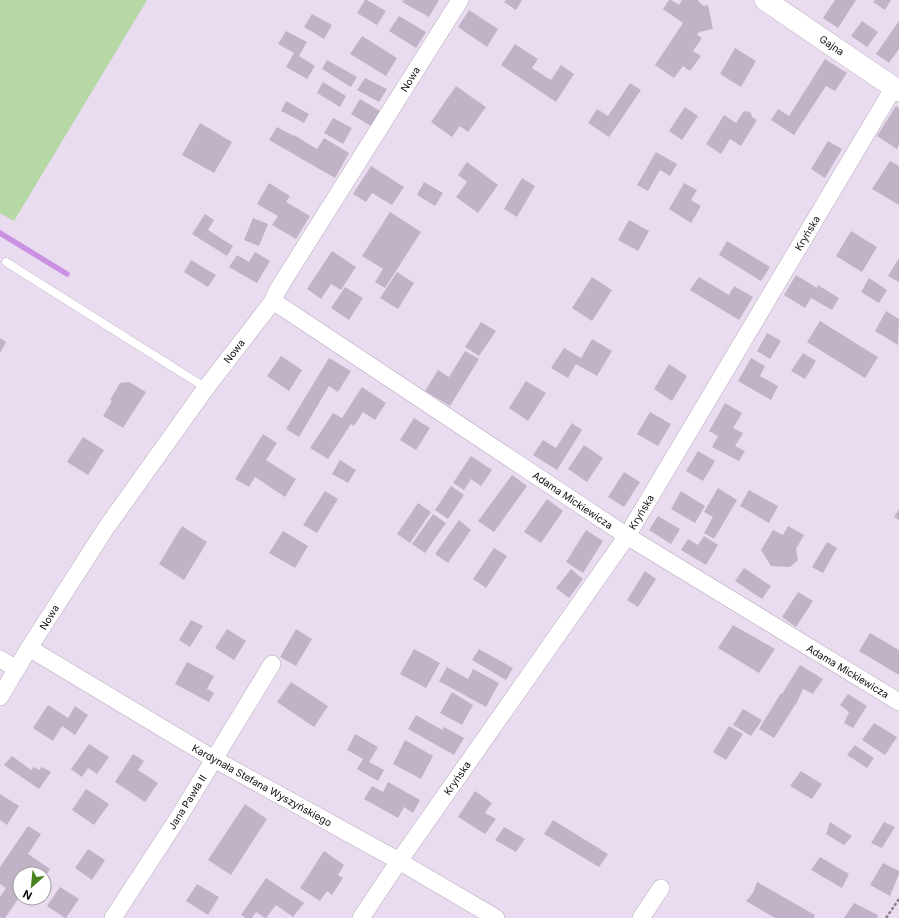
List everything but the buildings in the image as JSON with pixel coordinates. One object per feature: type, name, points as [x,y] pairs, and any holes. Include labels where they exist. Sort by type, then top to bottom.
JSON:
[{"type":"street","name":"Nowa","points":[[0,697],[29,648],[106,528],[206,388],[273,301],[282,284],[460,0]]},
{"type":"street","name":"Gajna","points":[[765,0],[896,89]]},
{"type":"street","name":"Kryńska","points":[[361,918],[398,861],[627,536],[896,89]]},
{"type":"street","name":"Adama Mickiewicza","points":[[273,301],[627,536],[899,702]]},
{"type":"street","name":"Kardynała Stefana Wyszyńskiego","points":[[29,648],[214,759],[398,861],[496,918]]},
{"type":"street","points":[[0,659],[17,669]]},
{"type":"street","name":"Jana Pawła II","points":[[113,918],[180,815],[272,664]]},
{"type":"street","points":[[641,918],[661,888]]},
{"type":"lane","points":[[6,262],[206,388]]},
{"type":"path","points":[[886,918],[899,899]]},
{"type":"green space","points":[[0,0],[147,0],[14,221],[0,213]]},
{"type":"waterway","points":[[0,233],[67,274]]}]
